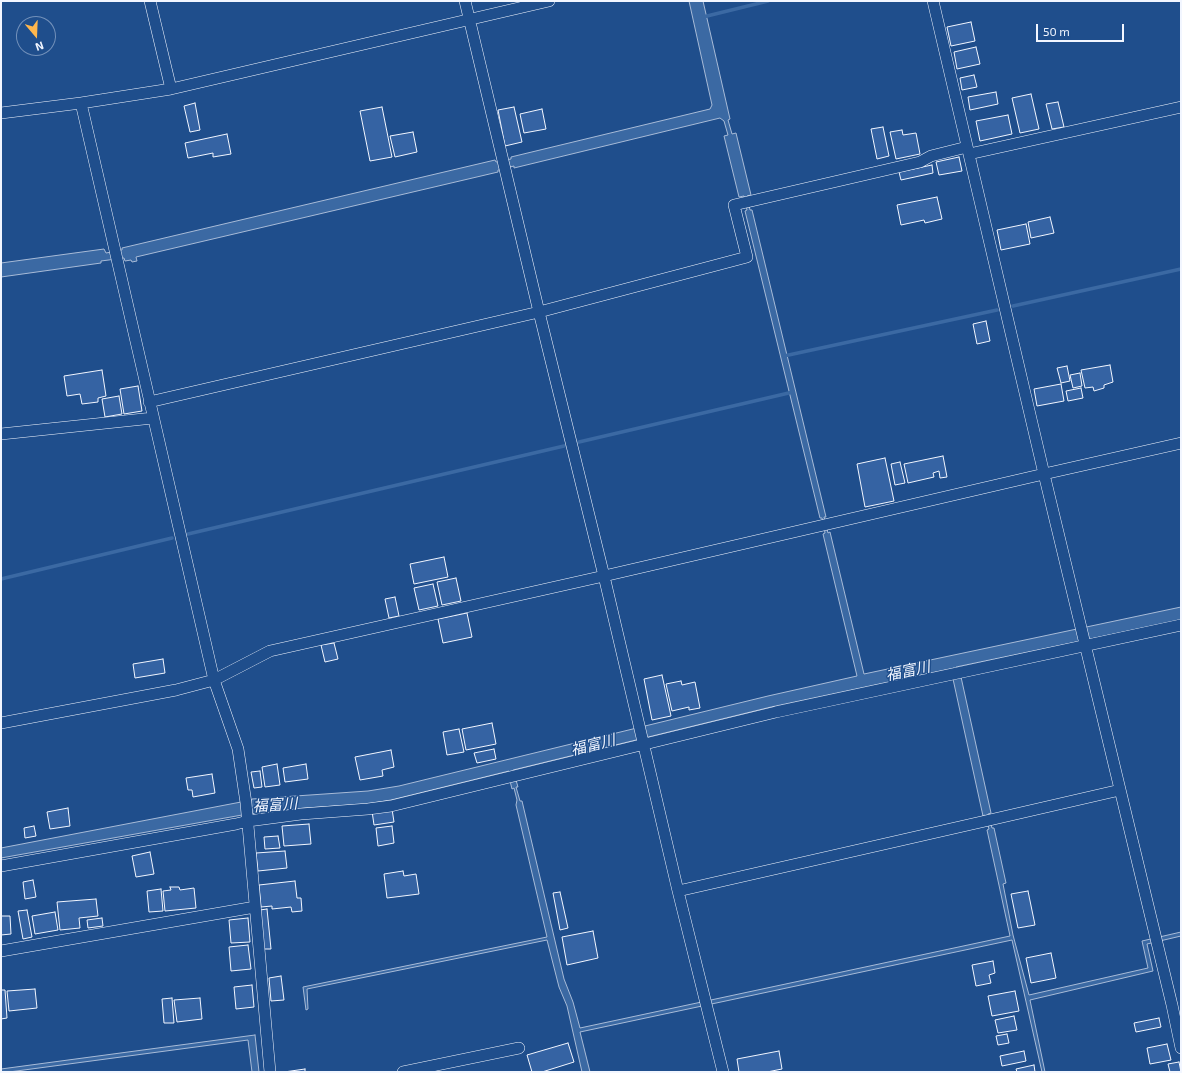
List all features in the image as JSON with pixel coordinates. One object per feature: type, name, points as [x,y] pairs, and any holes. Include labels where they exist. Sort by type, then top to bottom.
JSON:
[{"type":"street","points":[[150,1],[171,89]]},
{"type":"street","points":[[465,1],[604,576],[678,891],[723,1072]]},
{"type":"street","points":[[1,113],[81,103],[171,89],[549,1]]},
{"type":"street","points":[[933,1],[1181,1048]]},
{"type":"street","points":[[81,103],[214,680],[238,749],[246,803],[270,1072]]},
{"type":"street","points":[[150,402],[539,312],[747,257],[734,205],[920,162],[931,156],[968,151],[1181,107]]},
{"type":"street","points":[[1,434],[153,418]]},
{"type":"street","points":[[1,723],[176,690],[214,680],[270,651],[604,576],[1181,443]]},
{"type":"street","points":[[1,866],[236,824],[247,818],[391,806],[512,777],[643,742],[957,674],[1085,644],[1181,625]]},
{"type":"street","points":[[678,891],[1120,790]]},
{"type":"street","points":[[1,951],[255,907]]},
{"type":"street","points":[[403,1072],[519,1048]]},
{"type":"water","name":"福富川","points":[[689,1],[703,1],[730,119],[728,120],[732,134],[736,133],[751,195],[747,196],[750,210],[752,210],[826,517],[824,517],[828,533],[830,532],[864,674],[1181,607],[1181,620],[956,667],[959,677],[961,677],[991,813],[988,814],[992,828],[994,828],[1006,883],[1003,884],[1013,935],[1029,995],[1148,968],[1142,941],[1181,932],[1181,936],[1147,944],[1153,971],[1030,1000],[1045,1072],[1042,1072],[1012,940],[580,1032],[590,1072],[582,1072],[567,1006],[559,987],[547,940],[307,989],[308,1009],[306,1010],[303,987],[547,937],[516,805],[517,800],[514,788],[512,789],[510,781],[512,781],[509,771],[391,800],[367,804],[305,808],[254,814],[250,810],[242,815],[1,858],[1,848],[241,802],[250,803],[252,799],[368,791],[399,786],[768,696],[857,676],[823,534],[825,533],[822,518],[820,518],[745,211],[747,210],[744,196],[739,197],[724,136],[728,135],[724,121],[720,118],[136,257],[137,261],[125,261],[124,258],[101,261],[101,263],[1,277],[1,263],[104,249],[106,253],[122,250],[122,248],[495,160],[496,162],[511,159],[511,157],[710,109],[712,105]],"holes":[[[954,668],[956,677],[953,679],[983,816],[985,815],[989,829],[987,830],[1010,936],[580,1028],[573,1002],[564,979],[522,801],[520,801],[513,770],[771,707]]]},
{"type":"water","points":[[255,1035],[259,1072],[252,1072],[248,1040],[1,1072],[1,1069]]},
{"type":"building","points":[[971,22],[975,41],[951,46],[947,27]]},
{"type":"building","points":[[976,47],[980,64],[957,69],[954,52]]},
{"type":"building","points":[[974,75],[977,87],[962,90],[960,78]]},
{"type":"building","points":[[996,92],[998,104],[970,110],[968,97]]},
{"type":"building","points":[[1031,94],[1039,129],[1020,133],[1012,98]]},
{"type":"building","points":[[1058,102],[1064,127],[1052,129],[1046,104]]},
{"type":"building","points":[[195,103],[200,130],[190,132],[184,106]]},
{"type":"building","points":[[382,107],[392,157],[370,161],[360,111]]},
{"type":"building","points":[[514,107],[522,142],[505,146],[498,110]]},
{"type":"building","points":[[542,109],[546,129],[524,133],[520,114]]},
{"type":"building","points":[[1008,115],[1012,134],[980,141],[976,121]]},
{"type":"building","points":[[883,127],[889,156],[877,159],[871,129]]},
{"type":"building","points":[[902,130],[903,135],[916,133],[920,154],[896,159],[890,132]]},
{"type":"building","points":[[413,132],[417,152],[395,157],[390,136]]},
{"type":"building","points":[[227,134],[231,154],[213,157],[213,153],[188,158],[185,143]]},
{"type":"building","points":[[959,157],[962,171],[939,175],[936,162]]},
{"type":"building","points":[[932,165],[933,173],[901,180],[899,172]]},
{"type":"building","points":[[937,197],[942,219],[925,223],[924,220],[901,225],[897,205]]},
{"type":"building","points":[[1050,217],[1054,233],[1031,238],[1028,222]]},
{"type":"building","points":[[1026,224],[1030,244],[1001,250],[997,230]]},
{"type":"building","points":[[986,321],[990,341],[977,344],[973,324]]},
{"type":"building","points":[[1110,365],[1113,382],[1104,385],[1104,388],[1094,391],[1093,387],[1085,388],[1081,370]]},
{"type":"building","points":[[1067,366],[1070,381],[1061,383],[1057,368]]},
{"type":"building","points":[[102,370],[106,396],[98,398],[98,402],[82,404],[80,394],[67,396],[64,376]]},
{"type":"building","points":[[1080,373],[1082,386],[1073,388],[1070,375]]},
{"type":"building","points":[[1061,384],[1064,401],[1037,406],[1034,389]]},
{"type":"building","points":[[138,386],[142,411],[124,414],[120,389]]},
{"type":"building","points":[[1081,388],[1083,398],[1068,401],[1066,391]]},
{"type":"building","points":[[119,396],[122,414],[105,417],[102,399]]},
{"type":"building","points":[[943,456],[947,477],[940,478],[939,471],[933,473],[934,477],[908,483],[904,464]]},
{"type":"building","points":[[885,458],[894,501],[865,507],[857,464]]},
{"type":"building","points":[[900,462],[905,483],[895,485],[891,464]]},
{"type":"building","points":[[444,557],[448,577],[414,584],[410,564]]},
{"type":"building","points":[[456,578],[461,601],[442,605],[437,582]]},
{"type":"building","points":[[433,584],[438,606],[419,610],[414,588]]},
{"type":"building","points":[[395,597],[399,616],[389,618],[385,599]]},
{"type":"building","points":[[467,613],[472,637],[443,643],[438,619]]},
{"type":"building","points":[[334,643],[338,659],[325,662],[321,645]]},
{"type":"building","points":[[163,659],[165,673],[135,678],[133,664]]},
{"type":"building","points":[[662,675],[671,716],[652,720],[644,679]]},
{"type":"building","points":[[681,681],[682,685],[695,682],[700,708],[689,710],[689,707],[672,711],[666,684]]},
{"type":"building","points":[[492,723],[496,744],[466,750],[462,729]]},
{"type":"building","points":[[459,729],[464,752],[447,755],[443,732]]},
{"type":"building","points":[[494,749],[496,759],[477,763],[474,753]]},
{"type":"building","points":[[391,750],[394,767],[382,770],[383,776],[360,780],[355,757]]},
{"type":"building","points":[[277,764],[280,785],[265,787],[262,767]]},
{"type":"building","points":[[306,764],[308,779],[285,782],[283,768]]},
{"type":"building","points":[[260,771],[262,787],[254,788],[251,772]]},
{"type":"building","points":[[212,774],[215,793],[193,797],[192,790],[188,790],[186,778]]},
{"type":"building","points":[[68,808],[70,826],[50,829],[47,812]]},
{"type":"building","points":[[392,809],[394,822],[374,825],[372,811]]},
{"type":"building","points":[[309,824],[311,844],[284,846],[282,826]]},
{"type":"building","points":[[34,826],[36,836],[25,838],[24,828]]},
{"type":"building","points":[[392,826],[394,843],[378,846],[376,828]]},
{"type":"building","points":[[278,836],[280,848],[265,849],[264,837]]},
{"type":"building","points":[[285,851],[287,868],[258,871],[256,853]]},
{"type":"building","points":[[150,852],[154,874],[136,877],[132,856]]},
{"type":"building","points":[[403,871],[404,876],[416,874],[419,894],[387,898],[384,874]]},
{"type":"building","points":[[33,880],[36,897],[25,899],[23,882]]},
{"type":"building","points":[[295,881],[297,898],[301,898],[302,911],[292,912],[291,907],[272,909],[272,906],[261,907],[259,885]]},
{"type":"building","points":[[170,887],[179,887],[180,890],[194,888],[196,908],[165,911],[163,891],[171,890]]},
{"type":"building","points":[[161,889],[163,911],[149,912],[147,891]]},
{"type":"building","points":[[1028,891],[1035,925],[1018,928],[1011,894]]},
{"type":"building","points":[[560,892],[568,928],[560,930],[553,893]]},
{"type":"building","points":[[96,899],[98,916],[79,918],[80,928],[60,930],[57,902]]},
{"type":"building","points":[[267,909],[271,949],[263,949],[260,910]]},
{"type":"building","points":[[27,910],[32,937],[23,939],[18,911]]},
{"type":"building","points":[[55,912],[58,930],[35,934],[32,916]]},
{"type":"building","points":[[1,916],[10,916],[11,934],[1,935]]},
{"type":"building","points":[[102,918],[103,926],[88,928],[87,920]]},
{"type":"building","points":[[248,918],[250,942],[231,943],[229,920]]},
{"type":"building","points":[[593,931],[598,958],[567,965],[562,937]]},
{"type":"building","points":[[248,945],[251,969],[231,971],[229,947]]},
{"type":"building","points":[[1051,953],[1056,978],[1031,983],[1026,958]]},
{"type":"building","points":[[993,961],[995,973],[989,975],[991,983],[976,986],[972,965]]},
{"type":"building","points":[[281,976],[284,1000],[271,1001],[269,978]]},
{"type":"building","points":[[252,985],[254,1007],[236,1009],[234,987]]},
{"type":"building","points":[[35,989],[37,1008],[9,1011],[7,991]]},
{"type":"building","points":[[1,990],[5,990],[7,1018],[1,1019]]},
{"type":"building","points":[[1015,991],[1019,1011],[992,1016],[988,996]]},
{"type":"building","points":[[172,998],[174,1023],[164,1023],[162,999]]},
{"type":"building","points":[[200,998],[202,1019],[177,1022],[174,1000]]},
{"type":"building","points":[[1014,1016],[1017,1030],[998,1033],[995,1020]]},
{"type":"building","points":[[1159,1018],[1161,1027],[1136,1032],[1134,1023]]},
{"type":"building","points":[[1007,1034],[1009,1043],[998,1045],[996,1036]]},
{"type":"building","points":[[568,1043],[574,1062],[542,1072],[532,1072],[527,1055]]},
{"type":"building","points":[[1167,1044],[1171,1060],[1150,1064],[1147,1048]]},
{"type":"building","points":[[779,1051],[782,1069],[767,1072],[739,1072],[737,1059]]},
{"type":"building","points":[[1024,1051],[1026,1061],[1002,1066],[1000,1056]]},
{"type":"building","points":[[1179,1062],[1181,1072],[1170,1072],[1168,1064]]},
{"type":"building","points":[[1034,1065],[1035,1072],[1017,1072],[1016,1069]]},
{"type":"building","points":[[305,1069],[305,1072],[284,1072]]},
{"type":"waterway","points":[[703,17],[768,1]]},
{"type":"waterway","points":[[1013,306],[1181,269]]},
{"type":"waterway","points":[[784,356],[997,310]]},
{"type":"waterway","points":[[579,442],[793,392]]},
{"type":"waterway","points":[[188,534],[564,446]]},
{"type":"waterway","points":[[1,579],[172,538]]}]
